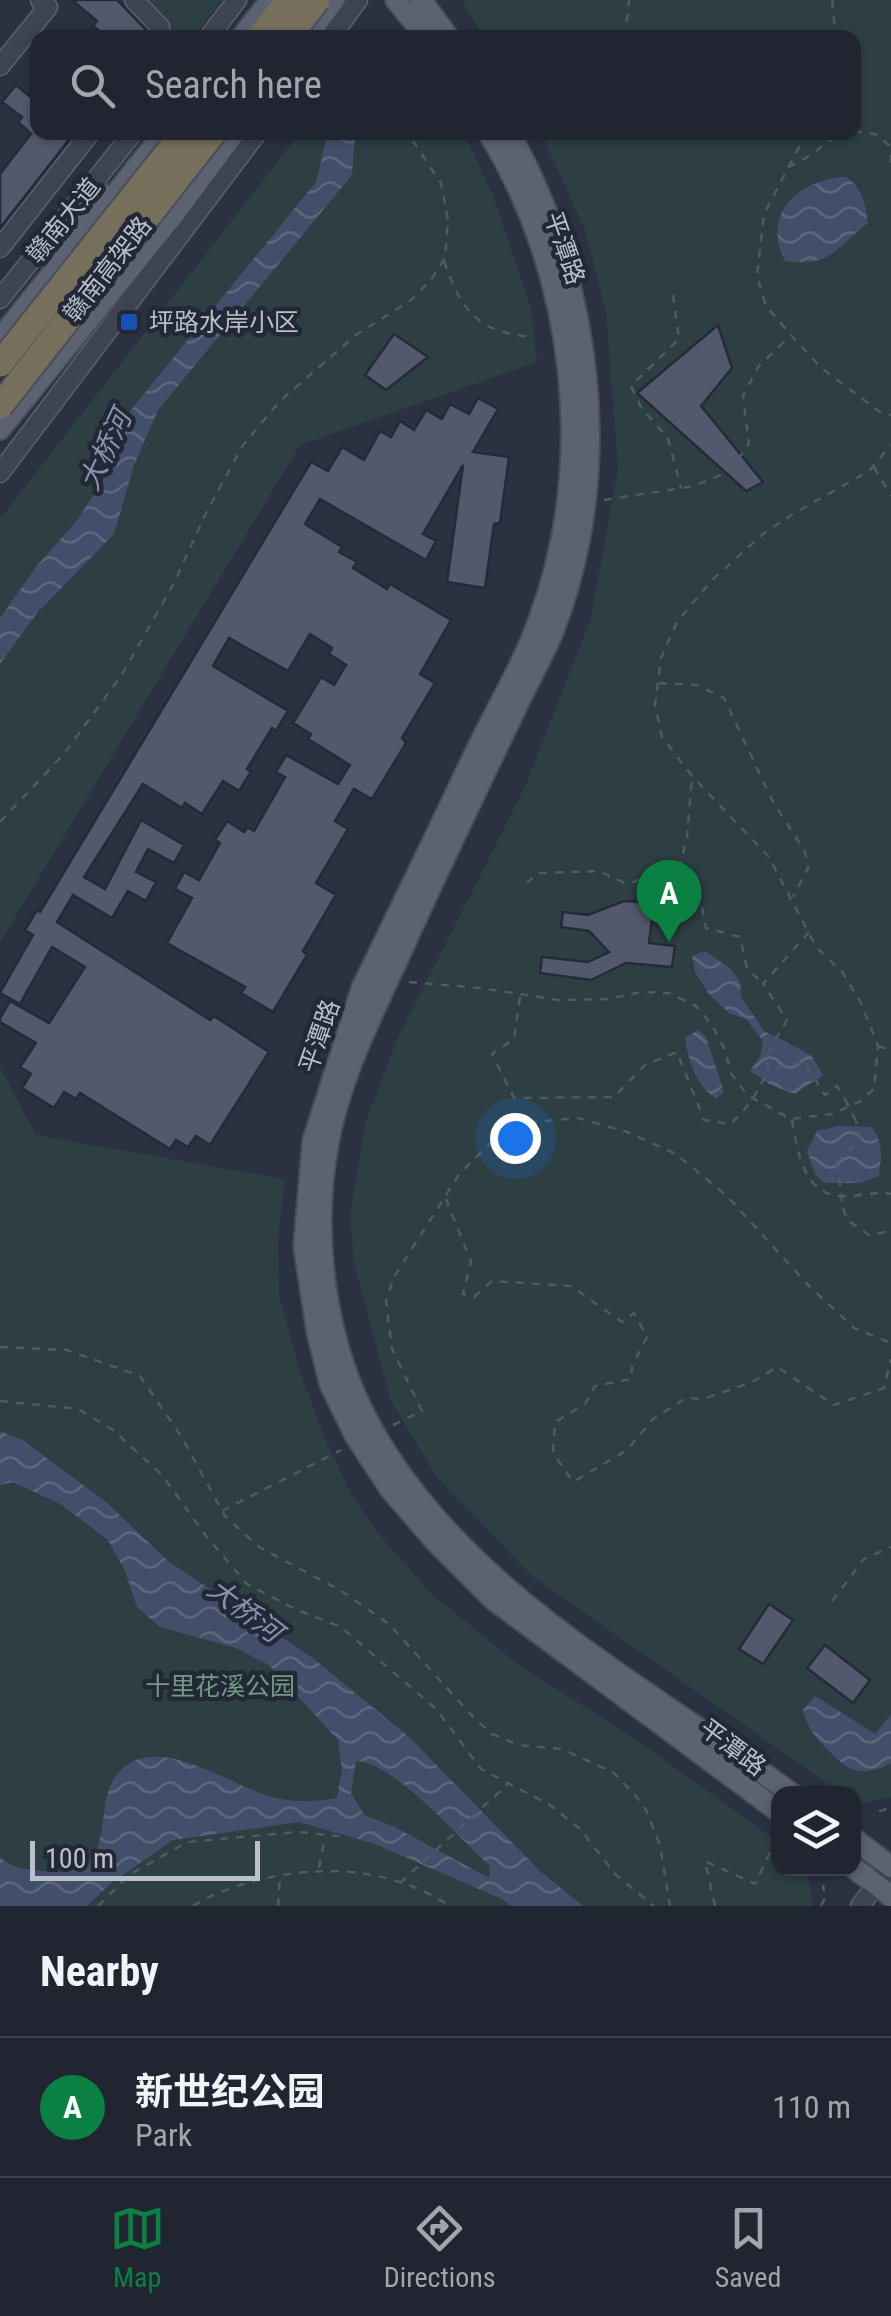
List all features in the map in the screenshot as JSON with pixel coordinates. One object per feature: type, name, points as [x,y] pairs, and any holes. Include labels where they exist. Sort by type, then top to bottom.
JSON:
[{"type":"highway","points":[[265,30],[289,0]]},
{"type":"highway","points":[[294,30],[317,0]]},
{"type":"highway","name":"赣南高架路","points":[[0,364],[178,140]]},
{"type":"highway","name":"赣南高架路","points":[[0,406],[208,140]]},
{"type":"main road","points":[[246,30],[270,0]]},
{"type":"main road","points":[[396,0],[421,30]]},
{"type":"main road","points":[[421,0],[444,30]]},
{"type":"main road","points":[[315,30],[340,9]]},
{"type":"main road","name":"赣南大道","points":[[0,339],[158,140]]},
{"type":"main road","points":[[0,429],[181,220],[230,140]]},
{"type":"main road","name":"平潭路","points":[[492,140],[522,198],[555,292],[570,374],[572,458],[560,548],[539,621],[362,988],[312,1141],[304,1246],[308,1282],[330,1384],[367,1437],[448,1532],[509,1592],[781,1786]]},
{"type":"main road","name":"平潭路","points":[[513,140],[540,191],[573,288],[588,374],[588,462],[576,550],[554,628],[357,1047],[328,1141],[323,1188],[324,1262],[347,1378],[390,1489],[494,1600],[771,1807]]},
{"type":"main road","points":[[50,235],[128,179]]},
{"type":"main road","points":[[861,1844],[891,1866]]},
{"type":"main road","points":[[861,1873],[887,1893],[883,1906]]},
{"type":"street","points":[[134,0],[160,30]]},
{"type":"street","points":[[214,30],[238,0]]},
{"type":"street","points":[[340,9],[358,0]]},
{"type":"street","points":[[0,66],[47,2]]},
{"type":"street","points":[[0,248],[85,140]]},
{"type":"street","points":[[0,299],[128,140]]},
{"type":"street","points":[[0,472],[181,220],[251,140]]},
{"type":"street","points":[[860,1906],[887,1893],[891,1866]]},
{"type":"path","points":[[626,30],[630,0]]},
{"type":"path","points":[[832,0],[835,30]]},
{"type":"path","points":[[861,133],[875,134],[891,147]]},
{"type":"path","points":[[413,140],[442,182],[448,220],[444,260],[454,290],[483,326],[508,335],[534,337]]},
{"type":"path","points":[[803,140],[764,214],[757,276],[766,306],[820,366],[880,412],[891,415]]},
{"type":"path","points":[[787,168],[805,161],[831,140]]},
{"type":"path","points":[[891,154],[891,171]]},
{"type":"path","points":[[0,822],[64,754],[121,676],[174,583],[243,445],[280,401],[356,334],[411,300],[444,260]]},
{"type":"path","points":[[673,295],[679,339],[631,386],[642,409],[668,438],[681,488]]},
{"type":"path","points":[[583,504],[681,488],[730,471],[749,444],[743,396],[758,368],[791,335]]},
{"type":"path","points":[[388,980],[559,1000],[670,993],[696,1006],[712,1025],[732,1073],[753,1098],[791,1119],[832,1114],[859,1102],[874,1089],[878,1046],[860,1003],[843,974],[816,946],[768,858],[692,776],[662,737],[655,706],[661,658],[678,622],[712,580],[763,534],[874,466],[891,445]]},
{"type":"path","points":[[874,466],[891,496]]},
{"type":"path","points":[[658,683],[696,684],[724,698],[772,800],[805,852],[808,868],[792,899]]},
{"type":"path","points":[[680,867],[688,837],[692,776]]},
{"type":"path","points":[[520,996],[514,1039],[492,1054],[514,1098],[614,1097],[644,1065],[678,1052],[704,1120],[732,1124],[769,1070],[766,1056],[787,1020],[747,968],[740,937],[706,928],[698,885],[680,867]]},
{"type":"path","points":[[527,884],[538,873],[598,871],[627,884],[680,867]]},
{"type":"path","points":[[763,984],[809,932]]},
{"type":"path","points":[[878,1046],[891,1050]]},
{"type":"path","points":[[769,1070],[804,1062],[825,1095],[837,1086],[856,1122],[860,1139],[836,1162],[847,1220],[869,1235],[891,1232]]},
{"type":"path","points":[[222,1511],[422,1411],[392,1349],[386,1302],[394,1278],[460,1173],[493,1140],[535,1122],[578,1118],[627,1132],[676,1154],[727,1196],[808,1285],[854,1328],[891,1342]]},
{"type":"path","points":[[791,1119],[803,1169],[822,1190],[843,1197],[891,1194]]},
{"type":"path","points":[[445,1196],[471,1262],[463,1294],[474,1298],[492,1281],[571,1286],[622,1322],[634,1312],[647,1337],[632,1366],[631,1378],[595,1386],[585,1404],[555,1422],[553,1453],[573,1482],[627,1450],[653,1419],[686,1398],[703,1398],[752,1382],[776,1367],[834,1405],[884,1388],[891,1359]]},
{"type":"path","points":[[0,1347],[67,1350],[140,1376],[181,1436],[222,1511],[259,1547],[340,1590],[389,1624],[492,1734],[519,1746],[562,1749],[614,1773],[644,1806],[660,1845],[670,1906]]},
{"type":"path","points":[[0,1400],[78,1409],[113,1430],[162,1475],[247,1584],[340,1627],[436,1709],[480,1769],[550,1805],[580,1829],[616,1875],[654,1906]]},
{"type":"path","points":[[832,1601],[864,1559],[891,1547]]},
{"type":"path","points":[[400,1883],[509,1783]]},
{"type":"path","points":[[879,1811],[891,1808]]},
{"type":"path","points":[[98,1906],[129,1875],[187,1842],[297,1832],[348,1837]]},
{"type":"path","points":[[318,1870],[325,1835]]},
{"type":"path","points":[[715,1906],[706,1861],[755,1884],[771,1850]]},
{"type":"path","points":[[193,1906],[236,1886],[280,1874],[318,1870],[365,1872],[427,1891],[450,1906]]},
{"type":"path","points":[[278,1906],[280,1874]]},
{"type":"path","points":[[821,1906],[825,1898],[823,1885]]},
{"type":"green space","points":[[143,0],[222,0],[199,30],[172,30]]},
{"type":"green space","points":[[462,0],[891,0],[891,1797],[861,1804],[861,1786],[831,1786],[532,1576],[436,1476],[391,1401],[354,1263],[350,1213],[366,1121],[397,1040],[525,787],[591,618],[618,469],[606,313],[585,230],[544,140],[861,140],[861,30],[479,30]]},
{"type":"green space","points":[[295,140],[467,140],[492,193],[531,309],[537,362],[300,445],[0,942],[0,519]]},
{"type":"green space","name":"十里花溪公园","points":[[0,1067],[36,1135],[285,1179],[278,1239],[279,1295],[301,1375],[326,1441],[352,1496],[383,1539],[432,1594],[516,1663],[638,1741],[771,1837],[771,1876],[807,1876],[813,1906],[0,1906]]},
{"type":"water","points":[[326,140],[354,140],[352,175],[158,410],[134,465],[114,534],[38,612],[0,664],[0,618],[36,567],[78,519],[107,474],[126,416],[316,182]]},
{"type":"water","points":[[846,177],[862,197],[868,223],[823,259],[785,261],[778,228],[789,202],[814,184]]},
{"type":"water","points":[[705,951],[730,968],[740,981],[741,997],[764,1031],[811,1055],[823,1075],[795,1094],[750,1071],[760,1057],[763,1041],[746,1019],[729,1013],[709,994],[695,972],[692,956]]},
{"type":"water","points":[[698,1030],[706,1037],[724,1092],[716,1099],[699,1080],[688,1055],[685,1038]]},
{"type":"water","points":[[838,1126],[871,1127],[880,1144],[879,1176],[860,1183],[824,1183],[815,1174],[807,1151],[817,1131]]},
{"type":"water","points":[[0,1431],[24,1441],[106,1502],[168,1561],[314,1659],[409,1737],[540,1871],[583,1906],[511,1906],[375,1844],[299,1822],[173,1840],[110,1884],[87,1906],[0,1906],[0,1857],[14,1866],[42,1871],[70,1871],[87,1863],[97,1850],[115,1777],[130,1763],[162,1757],[181,1761],[268,1796],[302,1801],[337,1798],[342,1770],[338,1740],[269,1665],[236,1648],[160,1627],[137,1607],[125,1571],[108,1540],[62,1505],[13,1482],[0,1485]],"holes":[[[356,1761],[371,1764],[407,1787],[444,1821],[490,1866],[489,1878],[395,1827],[364,1815],[351,1793]]]},
{"type":"water","points":[[815,1696],[875,1734],[891,1714],[891,1763],[864,1771],[850,1768],[836,1757],[815,1736],[805,1717],[803,1710]]},
{"type":"building","points":[[72,0],[117,0],[146,30],[98,30],[93,26],[97,21]]},
{"type":"building","points":[[16,85],[30,96],[30,133],[18,122],[22,117],[2,102]]},
{"type":"building","points":[[30,135],[30,140],[69,140],[0,228],[0,174]]},
{"type":"building","points":[[718,325],[732,368],[701,406],[763,482],[746,491],[637,393]]},
{"type":"building","points":[[394,334],[428,357],[386,390],[365,375]]},
{"type":"building","points":[[478,398],[498,409],[473,452],[509,457],[500,523],[494,524],[485,588],[447,582],[463,465],[423,534],[436,541],[426,560],[320,499],[305,524],[342,547],[339,552],[357,562],[353,568],[387,589],[390,584],[451,620],[420,674],[435,683],[402,738],[406,743],[372,799],[354,789],[335,821],[348,829],[316,883],[336,895],[273,1012],[241,993],[245,987],[167,943],[192,898],[175,889],[184,872],[199,880],[220,843],[215,840],[227,821],[244,832],[247,827],[254,831],[285,777],[276,772],[286,755],[338,784],[350,765],[308,739],[311,734],[293,723],[321,677],[334,685],[346,665],[329,654],[332,648],[310,634],[288,671],[229,638],[213,666],[288,711],[276,731],[272,728],[247,769],[251,772],[239,791],[223,781],[202,814],[185,803],[182,808],[143,784],[84,877],[105,889],[141,820],[184,845],[174,863],[148,849],[136,872],[156,882],[146,901],[128,891],[112,918],[73,895],[57,922],[210,1020],[214,1016],[269,1052],[210,1145],[196,1136],[188,1147],[176,1140],[170,1149],[80,1093],[76,1099],[64,1092],[54,1108],[22,1088],[31,1074],[20,1067],[36,1043],[0,1022],[0,1018],[10,1001],[49,1023],[85,967],[52,947],[20,1004],[0,993],[33,935],[25,930],[37,910],[40,912],[311,462],[328,471],[342,447],[364,460],[380,431],[391,437],[400,421],[414,430],[426,410],[442,419],[450,404],[469,414]]},
{"type":"building","points":[[624,901],[654,903],[649,943],[675,946],[672,967],[626,963],[591,980],[540,973],[542,957],[588,962],[609,952],[589,931],[561,927],[563,912],[588,915]]},
{"type":"building","points":[[769,1604],[793,1620],[763,1664],[739,1649]]},
{"type":"building","points":[[825,1645],[870,1680],[853,1703],[807,1668]]},
{"type":"place","name":"坪路水岸小区","points":[[129,322]]},
{"type":"place","name":"新世纪公园","points":[[669,942]]},
{"type":"water label","name":"大桥河","points":[[105,450]]},
{"type":"water label","name":"大桥河","points":[[245,1610]]}]
